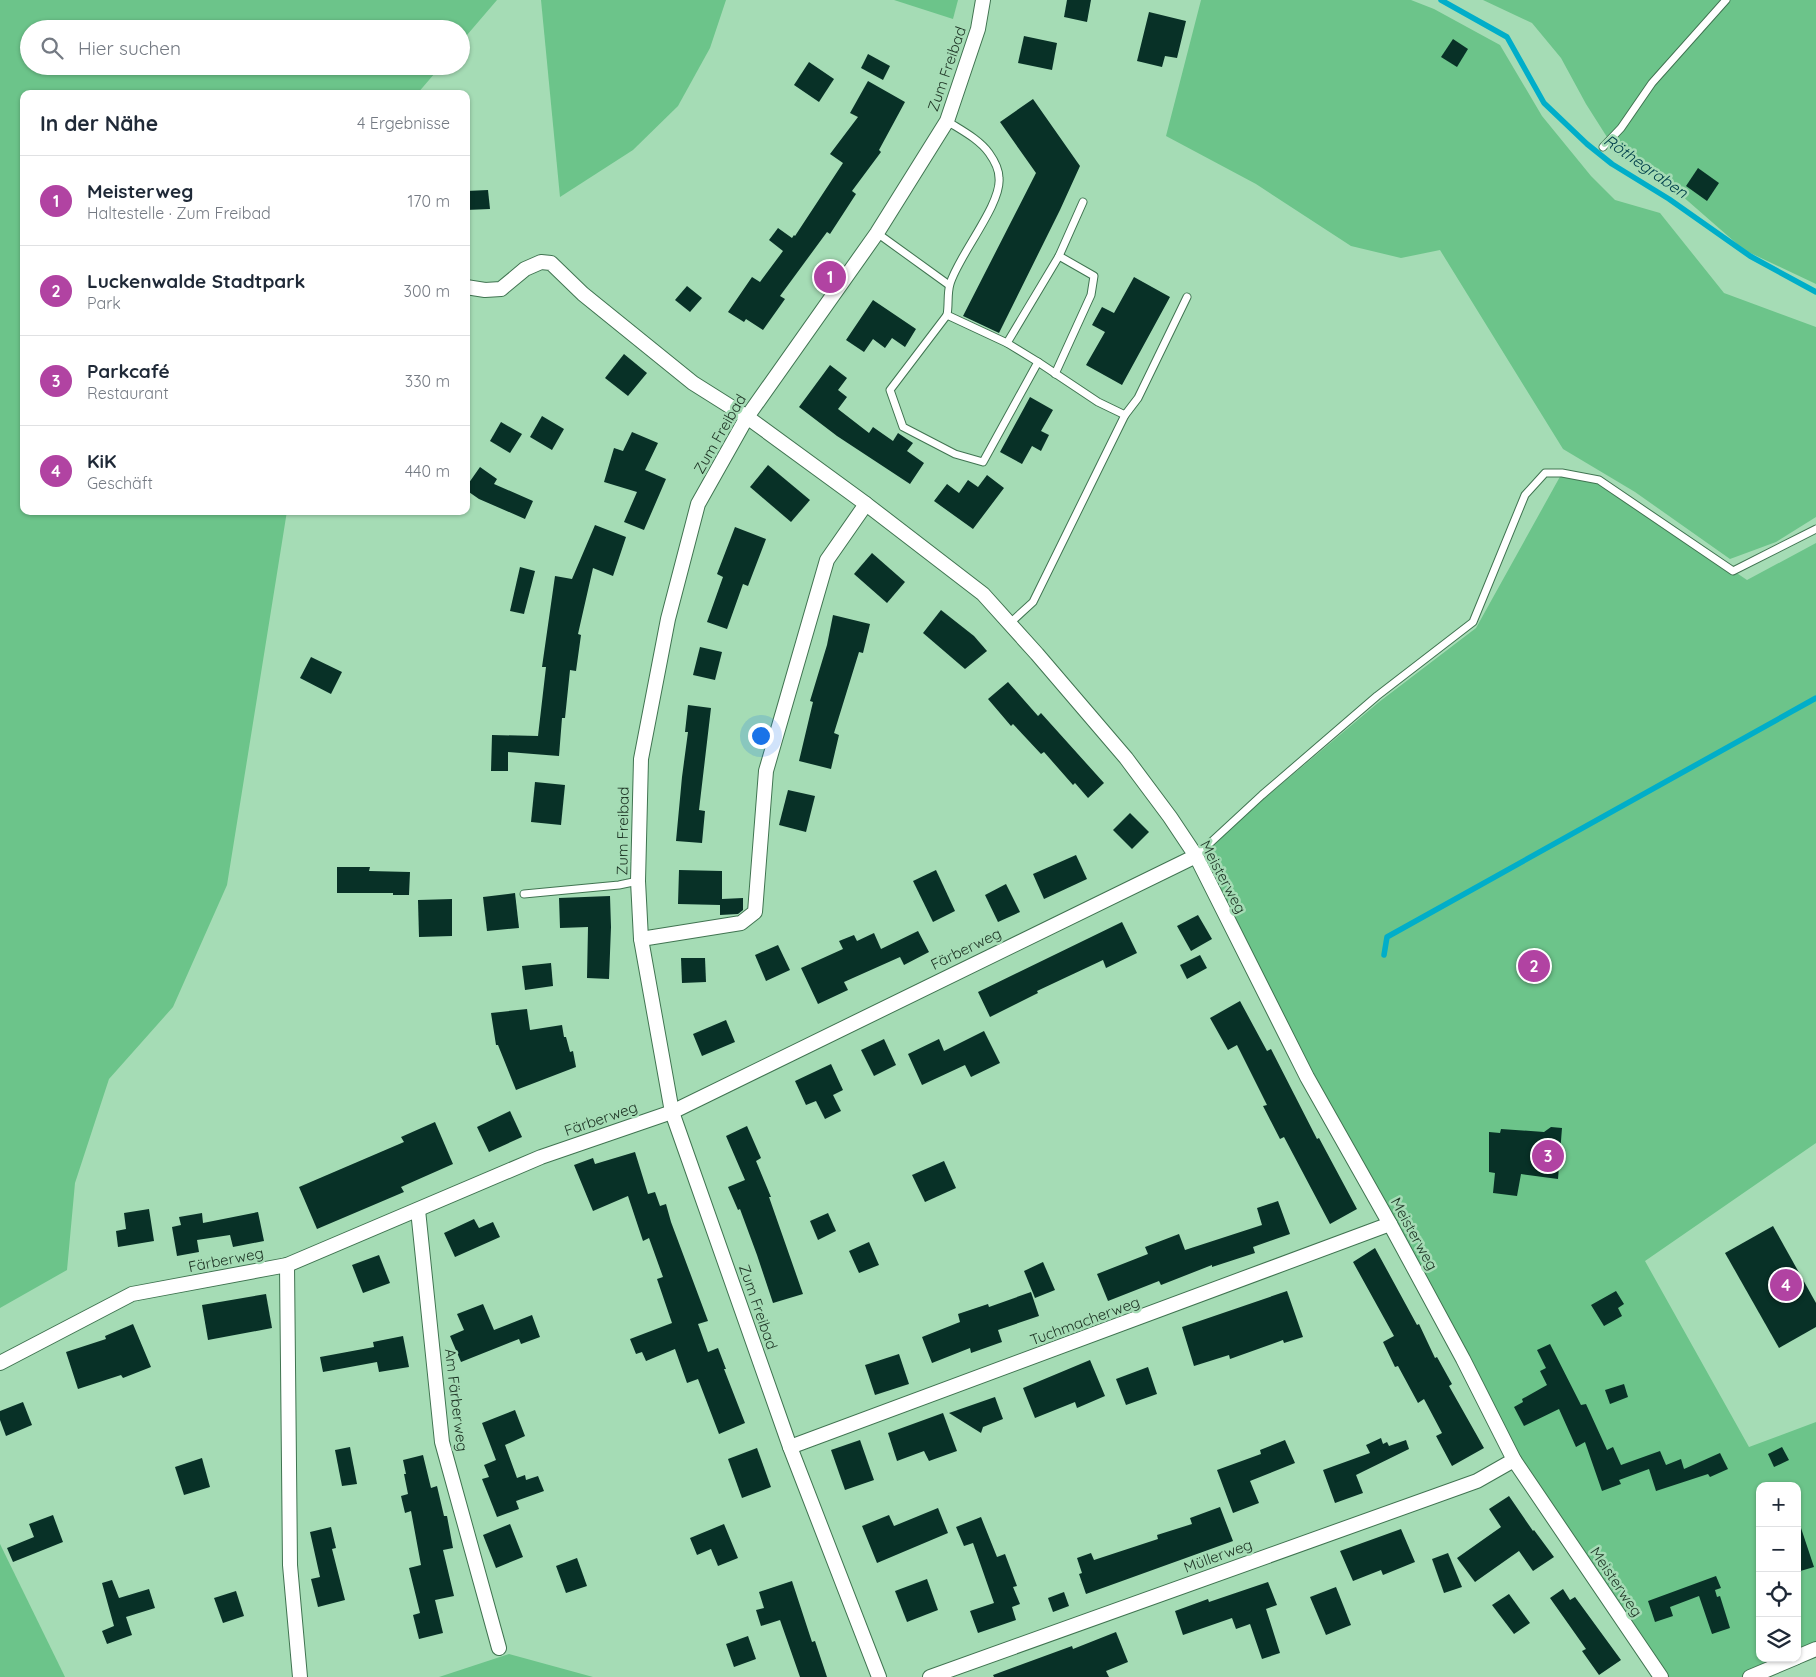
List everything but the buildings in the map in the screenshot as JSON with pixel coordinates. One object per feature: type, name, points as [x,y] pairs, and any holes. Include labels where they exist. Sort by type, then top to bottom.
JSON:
[{"type":"street","name":"Zum Freibad","points":[[879,1677],[790,1448],[672,1112],[641,939],[638,881],[641,759],[668,619],[698,504],[747,417],[877,233],[947,120],[978,29],[983,0]]},
{"type":"street","name":"Meisterweg","points":[[470,288],[485,290],[501,289],[525,269],[541,262],[551,264],[583,294],[693,383],[747,417],[866,504],[983,594],[1126,758],[1196,856],[1307,1076],[1463,1359],[1514,1460],[1661,1677]]},
{"type":"street","points":[[641,939],[741,923],[755,912],[766,771],[827,560],[866,504]]},
{"type":"street","name":"Färberweg","points":[[0,1363],[132,1294],[287,1265],[541,1157],[672,1112],[1196,856]]},
{"type":"street","name":"Am Färberweg","points":[[418,1210],[442,1442],[499,1648]]},
{"type":"street","name":"Tuchmacherweg","points":[[790,1448],[1390,1224]]},
{"type":"street","points":[[287,1265],[290,1565],[300,1677]]},
{"type":"street","name":"Müllerweg","points":[[930,1677],[1477,1481],[1514,1460]]},
{"type":"street","points":[[1801,1656],[1816,1650]]},
{"type":"street","points":[[1750,1677],[1786,1662]]},
{"type":"lane","points":[[1603,147],[1621,128],[1652,83],[1726,0]]},
{"type":"lane","points":[[947,120],[980,143],[989,154],[1000,178],[999,188],[949,285],[947,315],[890,390],[903,427],[954,454],[983,462],[1038,362]]},
{"type":"lane","points":[[1007,343],[1059,256],[1083,202]]},
{"type":"lane","points":[[877,233],[949,285]]},
{"type":"lane","points":[[1055,374],[1092,295],[1094,276],[1059,256]]},
{"type":"lane","points":[[1009,624],[1033,602],[1125,415],[1138,398],[1187,297]]},
{"type":"lane","points":[[947,315],[1007,343],[1098,402],[1125,415]]},
{"type":"lane","points":[[1196,856],[1262,795],[1377,696],[1473,622],[1525,495],[1545,473],[1562,473],[1599,480],[1732,570],[1816,529]]},
{"type":"lane","points":[[524,894],[619,885],[638,881]]},
{"type":"green space","points":[[0,0],[497,0],[470,32],[470,20],[20,20],[20,75],[433,75],[420,90],[20,90],[20,515],[286,515],[227,885],[173,1007],[109,1079],[75,1183],[67,1270],[0,1308]]},
{"type":"green space","points":[[541,0],[726,0],[710,48],[678,106],[633,150],[560,197]]},
{"type":"green space","points":[[894,0],[958,0],[953,19]]},
{"type":"green space","points":[[1201,0],[1411,0],[1434,9],[1500,45],[1542,116],[1591,176],[1615,200],[1660,213],[1724,293],[1816,327],[1816,517],[1776,542],[1730,559],[1635,492],[1563,449],[1440,250],[1401,258],[1351,246],[1256,184],[1166,136]]},
{"type":"green space","points":[[1483,0],[1816,0],[1816,284],[1744,250],[1673,188],[1619,156],[1586,104],[1561,58],[1532,23]]},
{"type":"green space","points":[[1562,473],[1599,480],[1747,580],[1816,543],[1816,1143],[1645,1261],[1749,1447],[1816,1422],[1816,1649],[1801,1655],[1801,1482],[1756,1482],[1756,1662],[1786,1662],[1750,1677],[1661,1677],[1514,1460],[1196,856],[1379,702],[1476,628]]},
{"type":"green space","points":[[0,1544],[65,1677],[0,1677]]},
{"type":"green space","points":[[509,1654],[593,1677],[439,1677]]},
{"type":"waterway","name":"Röthegraben","points":[[1441,0],[1507,37],[1544,103],[1587,144],[1612,164],[1669,199],[1750,256],[1816,292]]},
{"type":"waterway","points":[[1384,955],[1387,937],[1816,698]]},
{"type":"place","name":"Meisterweg","points":[[830,277]]},
{"type":"place","name":"Luckenwalde Stadtpark","points":[[1534,966]]},
{"type":"place","name":"Parkcafé","points":[[1548,1156]]},
{"type":"place","name":"KiK","points":[[1786,1285]]}]
